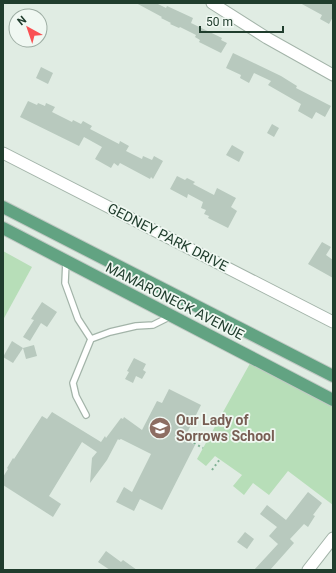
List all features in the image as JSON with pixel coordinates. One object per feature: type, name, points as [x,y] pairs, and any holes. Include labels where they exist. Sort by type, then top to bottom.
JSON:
[{"type":"main road","name":"MAMARONECK AVENUE","points":[[3,207],[333,376]]},
{"type":"main road","name":"MAMARONECK AVENUE","points":[[3,228],[333,400]]},
{"type":"street","points":[[212,3],[266,38],[333,75]]},
{"type":"street","name":"GEDNEY PARK DRIVE","points":[[3,153],[333,322]]},
{"type":"street","points":[[308,570],[331,545]]},
{"type":"lane","points":[[66,261],[65,283],[78,319],[91,338]]},
{"type":"lane","points":[[91,338],[136,326],[153,325],[172,316]]},
{"type":"lane","points":[[86,415],[76,396],[73,383],[91,338]]},
{"type":"path","points":[[185,438],[203,448]]},
{"type":"path","points":[[212,470],[220,459]]},
{"type":"green space","points":[[3,251],[32,267],[3,320]]},
{"type":"green space","points":[[253,358],[333,400],[333,505],[288,471],[269,495],[253,483],[244,495],[233,486],[242,475],[215,456],[206,466],[197,459]]},
{"type":"building","points":[[136,3],[156,3],[166,8],[167,6],[193,18],[191,23],[222,38],[221,40],[227,43],[221,53],[199,42],[200,40],[195,37],[196,35],[170,24],[171,23],[161,18],[162,17]]},
{"type":"building","points":[[300,3],[333,3],[333,17],[329,24],[320,19],[322,15]]},
{"type":"building","points":[[233,53],[281,76],[297,86],[296,88],[331,106],[325,117],[316,112],[312,119],[298,111],[301,104],[268,85],[271,81],[254,73],[249,83],[240,78],[241,75],[226,68]]},
{"type":"building","points":[[41,67],[53,73],[48,84],[36,78]]},
{"type":"building","points":[[28,101],[37,105],[38,103],[45,106],[46,103],[55,107],[52,112],[72,122],[73,120],[81,124],[83,121],[92,126],[90,129],[119,144],[120,141],[129,146],[126,151],[142,159],[143,156],[152,160],[154,156],[163,161],[153,179],[151,177],[150,179],[120,163],[118,166],[114,163],[111,168],[95,159],[102,147],[84,137],[79,146],[20,117]]},
{"type":"building","points":[[272,124],[279,128],[274,137],[267,133]]},
{"type":"building","points":[[232,145],[244,152],[239,162],[226,155]]},
{"type":"building","points":[[177,176],[185,180],[187,178],[195,182],[193,184],[214,195],[217,188],[236,198],[231,207],[237,211],[228,228],[208,218],[209,216],[204,214],[206,210],[201,208],[203,202],[188,194],[187,198],[170,189]]},
{"type":"building","points":[[322,242],[331,247],[326,255],[333,260],[333,278],[308,264]]},
{"type":"building","points":[[42,302],[57,312],[47,327],[41,323],[30,341],[23,337],[34,320],[31,319]]},
{"type":"building","points":[[12,341],[23,348],[13,363],[3,357]]},
{"type":"building","points":[[34,345],[37,356],[26,359],[23,348]]},
{"type":"building","points":[[134,358],[146,364],[143,370],[146,372],[142,379],[136,376],[133,383],[125,379],[129,372],[127,371]]},
{"type":"building","points":[[169,389],[201,405],[184,439],[195,445],[162,510],[140,499],[134,511],[116,502],[124,487],[132,492],[151,454],[121,439],[118,439],[107,460],[90,483],[92,458],[97,452],[82,442],[49,496],[61,504],[53,517],[3,485],[3,477],[8,469],[7,468],[42,416],[47,419],[52,412],[101,442],[105,436],[106,438],[121,418],[123,419],[124,417],[142,430],[157,401],[162,403]]},
{"type":"building","points":[[308,492],[322,503],[313,515],[315,516],[308,527],[304,524],[290,539],[294,543],[270,570],[254,570],[278,544],[269,536],[277,527],[260,514],[267,505],[286,520]]},
{"type":"building","points":[[245,532],[254,539],[247,549],[237,542]]},
{"type":"building","points":[[106,551],[121,562],[123,560],[137,570],[110,570],[98,562]]},
{"type":"place","name":"Our Lady of Sorrows School","points":[[160,428]]}]
